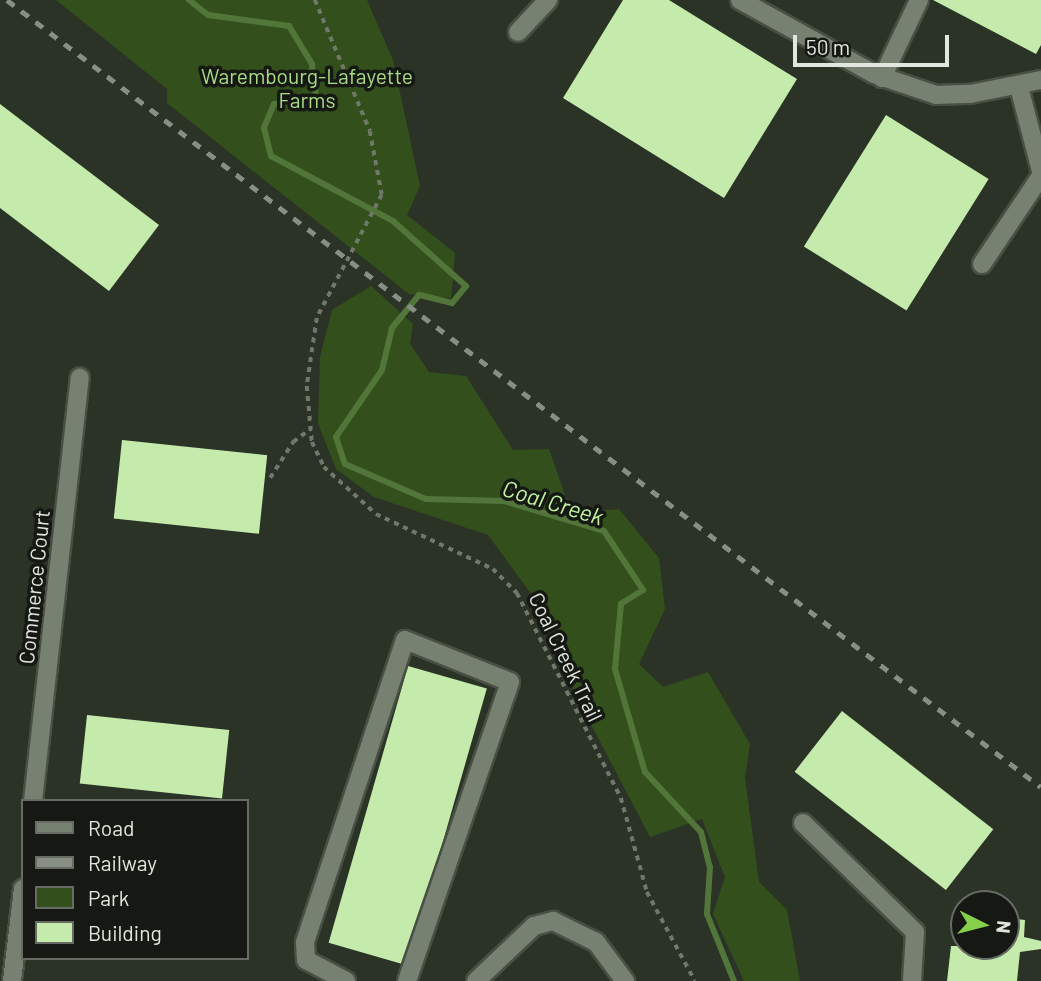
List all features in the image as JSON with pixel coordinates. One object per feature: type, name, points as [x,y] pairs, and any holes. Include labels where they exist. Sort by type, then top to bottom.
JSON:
[{"type":"street","points":[[518,32],[548,0]]},
{"type":"street","points":[[740,0],[882,78],[936,95],[1020,87],[1041,80]]},
{"type":"street","points":[[882,78],[919,0]]},
{"type":"street","points":[[982,264],[1041,173],[1020,87]]},
{"type":"street","name":"Commerce Court","points":[[33,799],[80,378]]},
{"type":"street","points":[[346,981],[306,960],[304,942],[405,640],[510,682],[407,981]]},
{"type":"street","points":[[803,823],[915,932],[912,981]]},
{"type":"street","points":[[12,981],[21,906]]},
{"type":"street","points":[[476,981],[534,926],[553,921],[596,942],[625,981]]},
{"type":"path","name":"Coal Creek Trail","points":[[315,0],[370,131],[382,195],[366,230],[317,318],[307,386],[310,429],[324,467],[376,514],[493,569],[517,593],[621,798],[647,892],[695,981]]},
{"type":"path","points":[[270,478],[293,442],[310,429]]},
{"type":"green space","name":"Warembourg-Lafayette Farms","points":[[56,0],[367,0],[393,60],[420,186],[407,215],[455,253],[451,298],[409,294],[167,103],[167,89]]},
{"type":"green space","points":[[371,286],[413,324],[410,344],[429,372],[466,376],[513,450],[549,449],[566,498],[587,512],[619,509],[659,558],[665,609],[639,664],[663,687],[708,672],[750,744],[745,778],[759,882],[787,910],[800,981],[744,981],[713,914],[725,877],[702,819],[650,837],[576,696],[535,599],[488,535],[374,497],[336,469],[318,423],[320,357],[332,310]]},
{"type":"building","points":[[623,0],[669,0],[797,79],[724,198],[563,98]]},
{"type":"building","points":[[933,0],[1041,0],[1041,45],[1036,54]]},
{"type":"building","points":[[0,104],[159,225],[109,291],[0,208]]},
{"type":"building","points":[[886,115],[989,179],[906,311],[804,246]]},
{"type":"building","points":[[122,440],[267,455],[259,534],[114,519]]},
{"type":"building","points":[[408,666],[487,689],[407,965],[329,943]]},
{"type":"building","points":[[842,711],[993,829],[946,890],[795,772]]},
{"type":"building","points":[[87,715],[229,730],[222,799],[80,784]]},
{"type":"building","points":[[1020,919],[1025,920],[1024,937],[1041,941],[1041,949],[1020,952]]},
{"type":"building","points":[[950,955],[950,960],[1019,960],[1017,981],[947,981]]},
{"type":"waterway","name":"Coal Creek","points":[[189,0],[208,15],[289,26],[312,64],[316,99],[274,104],[264,128],[271,156],[393,221],[466,286],[452,303],[419,295],[392,328],[382,370],[336,437],[345,464],[426,499],[504,501],[604,531],[643,590],[621,604],[615,669],[645,772],[701,832],[710,867],[707,914],[734,981]]},
{"type":"railway","points":[[7,0],[1041,787]]}]
